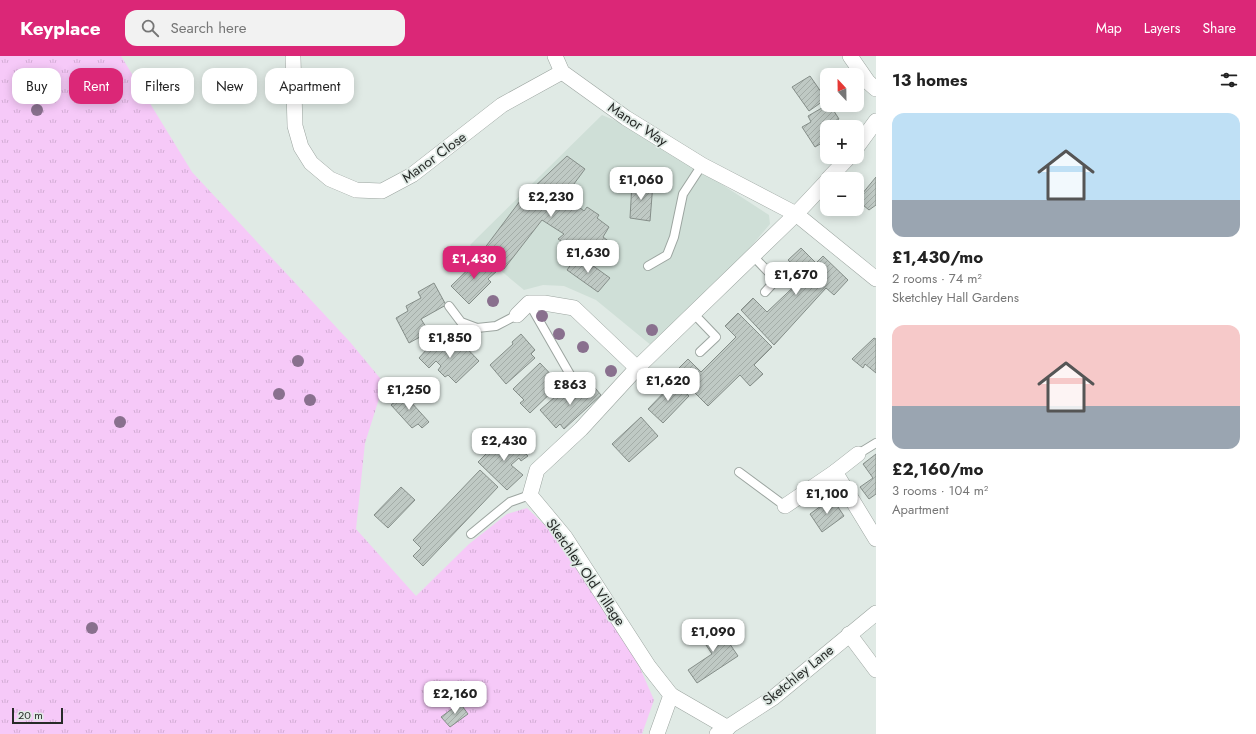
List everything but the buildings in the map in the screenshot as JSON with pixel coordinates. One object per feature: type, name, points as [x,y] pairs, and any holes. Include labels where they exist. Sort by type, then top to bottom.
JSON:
[{"type":"street","name":"Manor Way","points":[[554,56],[562,72],[626,118],[702,165],[796,214],[876,279]]},
{"type":"street","points":[[850,56],[868,82],[876,89]]},
{"type":"street","name":"Manor Close","points":[[293,58],[295,126],[301,147],[311,163],[330,179],[356,190],[382,191],[412,175],[502,105],[562,72]]},
{"type":"street","points":[[864,137],[876,121]]},
{"type":"street","points":[[835,172],[843,164]]},
{"type":"street","points":[[530,495],[537,470],[581,429],[637,368],[796,214],[820,188]]},
{"type":"street","points":[[517,315],[529,303],[544,303],[574,308],[637,368]]},
{"type":"street","points":[[785,506],[835,472],[858,454]]},
{"type":"street","points":[[835,472],[876,539]]},
{"type":"street","name":"Sketchley Old Village","points":[[530,495],[565,537],[649,667],[671,695],[723,731]]},
{"type":"street","name":"Sketchley Lane","points":[[723,731],[773,698],[876,613]]},
{"type":"street","points":[[849,634],[874,664]]},
{"type":"street","points":[[657,734],[671,695]]},
{"type":"lane","points":[[648,266],[667,254],[674,237],[683,194],[702,165]]},
{"type":"lane","points":[[753,256],[776,280]]},
{"type":"lane","points":[[765,292],[786,269]]},
{"type":"lane","points":[[529,303],[572,378]]},
{"type":"lane","points":[[449,306],[461,322],[477,328],[496,326],[517,315]]},
{"type":"lane","points":[[693,313],[716,337],[700,352]]},
{"type":"lane","points":[[858,454],[876,443]]},
{"type":"lane","points":[[739,472],[785,506]]},
{"type":"lane","points":[[471,534],[510,502],[530,495]]},
{"type":"shaded area","points":[[602,115],[638,130],[769,215],[770,224],[711,294],[652,346],[596,300],[564,286],[543,285],[524,290],[470,245]]},
{"type":"green space","points":[[0,56],[121,56],[131,72],[131,104],[150,104],[192,172],[350,342],[384,383],[365,443],[356,529],[416,596],[469,544],[507,514],[527,508],[558,538],[637,661],[654,700],[642,734],[0,734]]}]
